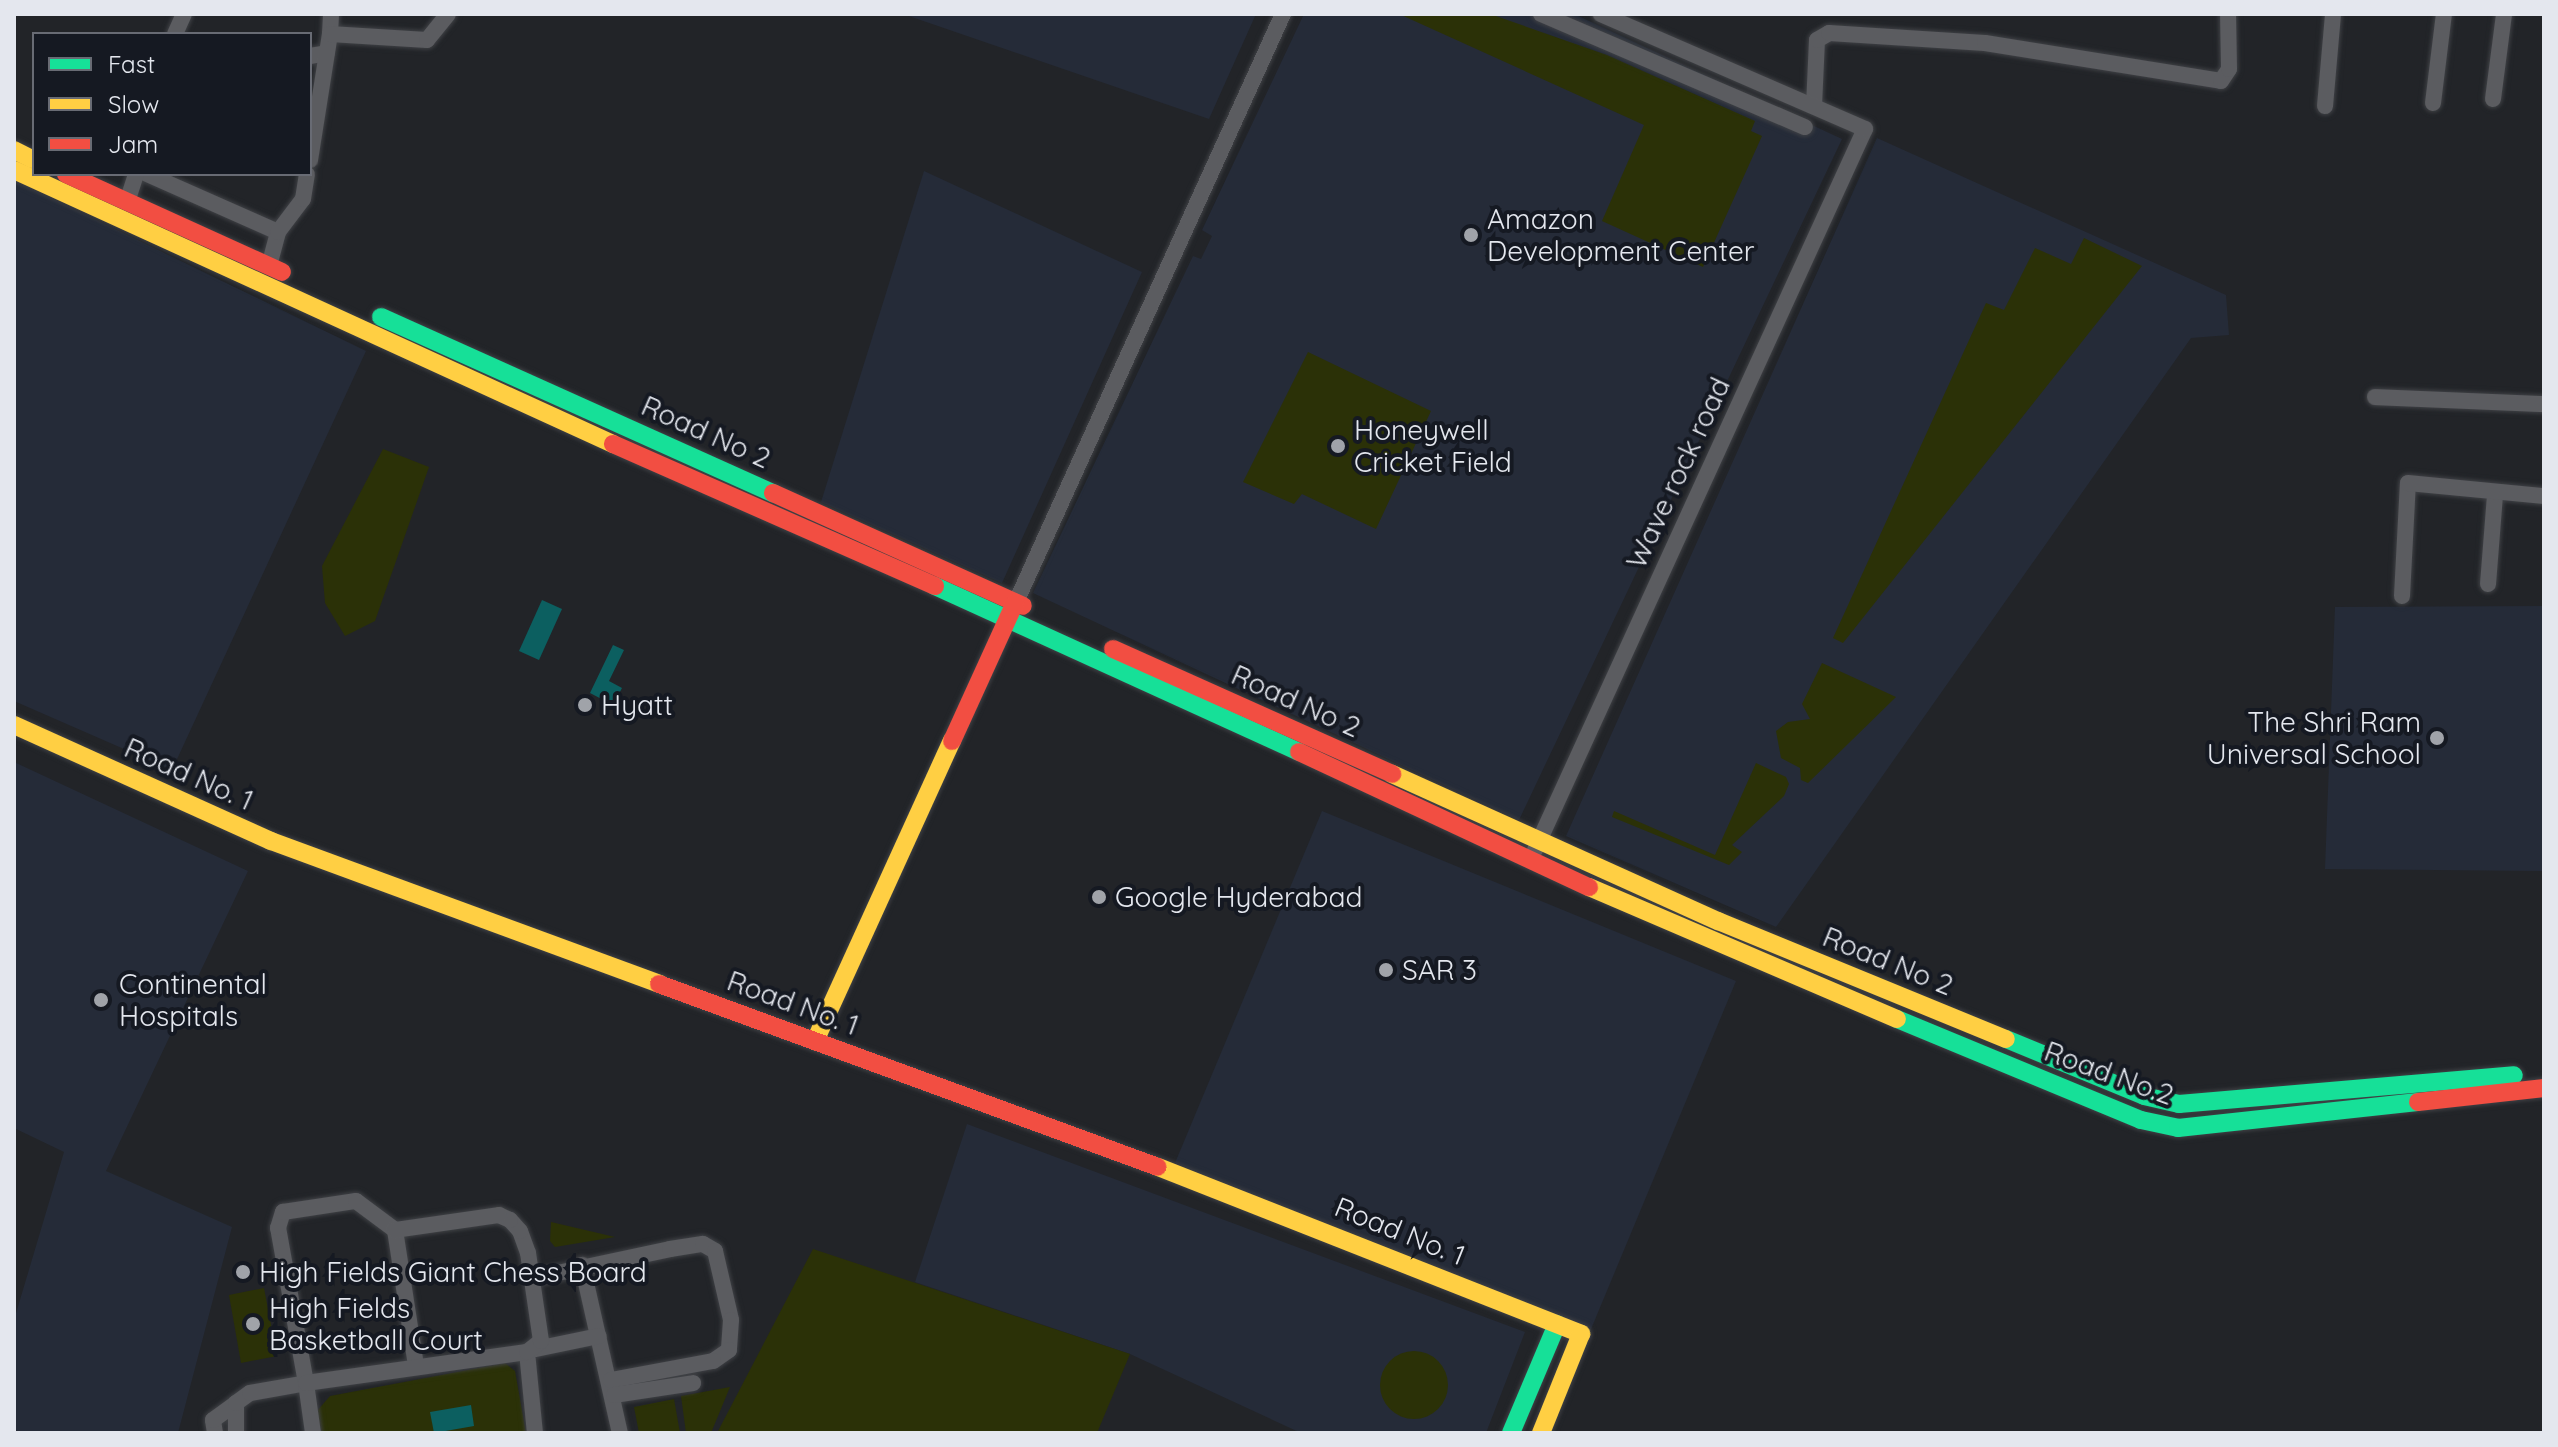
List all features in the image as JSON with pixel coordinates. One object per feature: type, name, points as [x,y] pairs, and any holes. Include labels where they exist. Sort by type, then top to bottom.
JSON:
[{"type":"street","points":[[312,134],[318,55],[330,34],[331,14]]},
{"type":"street","points":[[330,34],[427,40],[448,14]]},
{"type":"street","points":[[815,1041],[1283,14]]},
{"type":"street","points":[[1541,14],[1805,127]]},
{"type":"street","points":[[1601,14],[1814,106],[1817,40],[1829,33],[2081,56],[2221,81],[2228,74],[2228,14]]},
{"type":"street","points":[[2325,106],[2333,14]]},
{"type":"street","points":[[2433,103],[2444,14]]},
{"type":"street","points":[[2493,99],[2504,14]]},
{"type":"street","name":"Wave rock road","points":[[1531,858],[1865,129],[1814,106]]},
{"type":"street","points":[[14,150],[32,159]]},
{"type":"street","name":"Road No 2","points":[[14,170],[775,518],[1012,610],[1747,933],[2144,1096],[2179,1104],[2544,1072]]},
{"type":"street","name":"Road No 2","points":[[70,176],[1012,610],[1681,930]]},
{"type":"street","points":[[127,202],[135,176]]},
{"type":"street","points":[[152,176],[278,232]]},
{"type":"street","points":[[269,266],[278,232],[303,199],[307,176]]},
{"type":"street","points":[[2375,397],[2544,404]]},
{"type":"street","points":[[2402,596],[2408,483],[2495,495],[2544,496]]},
{"type":"street","points":[[2488,584],[2495,495]]},
{"type":"street","name":"Road No. 1","points":[[14,725],[271,841],[1169,1171],[1581,1334],[1541,1433]]},
{"type":"street","name":"Road No.2","points":[[1681,930],[2141,1120],[2178,1128],[2544,1088]]},
{"type":"street","points":[[313,1433],[278,1219],[283,1212],[356,1201],[395,1230],[416,1366]]},
{"type":"street","points":[[395,1230],[499,1215],[520,1231],[534,1278],[543,1332],[532,1351],[535,1433]]},
{"type":"street","points":[[534,1278],[582,1265],[703,1244],[715,1251],[731,1320],[729,1350],[713,1361],[612,1388]]},
{"type":"street","points":[[582,1265],[620,1433]]},
{"type":"street","points":[[1511,1433],[1557,1324]]},
{"type":"street","points":[[215,1433],[213,1420],[250,1393],[532,1351],[599,1336]]},
{"type":"street","points":[[612,1388],[693,1383]]},
{"type":"street","points":[[236,1403],[236,1433]]},
{"type":"shaded area","points":[[903,14],[1256,14],[1209,119]]},
{"type":"shaded area","points":[[1304,14],[1574,14],[1842,139],[1519,820],[1033,593],[1193,256],[1201,259],[1212,236],[1202,230]]},
{"type":"shaded area","points":[[1877,138],[2226,295],[2229,335],[2191,338],[1776,927],[1566,836]]},
{"type":"shaded area","points":[[924,171],[1142,272],[1002,583],[821,502]]},
{"type":"shaded area","points":[[14,180],[366,351],[172,770],[14,701]]},
{"type":"shaded area","name":"The Shri Ram Universal School","points":[[2544,606],[2544,871],[2325,869],[2335,607]]},
{"type":"shaded area","points":[[14,762],[248,871],[106,1171],[232,1227],[178,1433],[14,1433],[14,1320],[64,1152],[14,1128]]},
{"type":"shaded area","points":[[1322,811],[1736,981],[1589,1334],[1175,1163]]},
{"type":"shaded area","points":[[967,1124],[1525,1332],[1486,1433],[1301,1433],[1130,1354],[915,1282]]},
{"type":"green space","points":[[1399,14],[1490,14],[1607,55],[1755,121],[1751,131],[1762,136],[1703,267],[1602,221],[1644,125]]},
{"type":"green space","points":[[2084,238],[2142,266],[1843,643],[1833,638],[1986,303],[2004,310],[2035,248],[2071,264]]},
{"type":"green space","name":"Honeywell Cricket Field","points":[[1308,352],[1431,411],[1376,529],[1302,494],[1294,504],[1243,482]]},
{"type":"green space","points":[[383,449],[429,467],[375,621],[345,636],[325,603],[322,566]]},
{"type":"green space","points":[[1822,663],[1896,697],[1808,783],[1801,780],[1800,768],[1781,758],[1776,731],[1788,722],[1810,719],[1802,704]]},
{"type":"green space","points":[[1756,763],[1786,777],[1789,784],[1784,796],[1732,845],[1742,852],[1729,865],[1612,817],[1614,811],[1715,855]]},
{"type":"green space","points":[[551,1222],[615,1237],[555,1247],[550,1241]]},
{"type":"green space","points":[[813,1249],[1130,1354],[1097,1433],[717,1433]]},
{"type":"green space","name":"High Fields Basketball Court","points":[[264,1288],[277,1356],[241,1363],[229,1295]]},
{"type":"green space","points":[[1414,1351],[1438,1361],[1448,1385],[1438,1409],[1414,1419],[1390,1409],[1380,1385],[1390,1361]]},
{"type":"green space","points":[[505,1363],[515,1371],[526,1433],[321,1433],[317,1411],[330,1396]]},
{"type":"green space","points":[[730,1387],[711,1433],[686,1433],[681,1396]]},
{"type":"green space","points":[[674,1399],[680,1433],[639,1433],[634,1407]]},
{"type":"water","points":[[542,600],[562,609],[539,660],[519,651]]},
{"type":"water","points":[[613,645],[624,650],[609,681],[622,688],[613,705],[590,693]]},
{"type":"water","points":[[471,1405],[474,1426],[434,1433],[430,1412]]},
{"type":"traffic: fast","points":[[381,317],[773,493]]},
{"type":"traffic: fast","points":[[935,586],[1299,752]]},
{"type":"traffic: fast","points":[[1897,1019],[2141,1120],[2178,1128],[2418,1102]]},
{"type":"traffic: fast","points":[[2006,1039],[2144,1096],[2179,1104],[2514,1075]]},
{"type":"traffic: fast","points":[[1511,1433],[1557,1324]]},
{"type":"traffic: slow","points":[[14,150],[32,159]]},
{"type":"traffic: slow","points":[[14,170],[613,444]]},
{"type":"traffic: slow","points":[[14,725],[271,841],[659,984]]},
{"type":"traffic: slow","points":[[815,1041],[952,741]]},
{"type":"traffic: slow","points":[[1392,774],[1718,921],[2006,1039]]},
{"type":"traffic: slow","points":[[1589,887],[1897,1019]]},
{"type":"traffic: slow","points":[[1158,1167],[1581,1334],[1541,1433]]},
{"type":"traffic: jam","points":[[70,176],[282,272]]},
{"type":"traffic: jam","points":[[613,444],[935,586]]},
{"type":"traffic: jam","points":[[773,493],[1023,606]]},
{"type":"traffic: jam","points":[[952,741],[1015,603]]},
{"type":"traffic: jam","points":[[1113,649],[1392,774]]},
{"type":"traffic: jam","points":[[1299,752],[1589,887]]},
{"type":"traffic: jam","points":[[659,984],[1158,1167]]},
{"type":"traffic: jam","points":[[2418,1102],[2544,1088]]},
{"type":"place","name":"Amazon Development Center","points":[[1471,235]]},
{"type":"place","name":"Honeywell Cricket Field","points":[[1338,446]]},
{"type":"place","name":"Hyatt","points":[[585,705]]},
{"type":"place","name":"The Shri Ram Universal School","points":[[2437,738]]},
{"type":"place","name":"Google Hyderabad","points":[[1099,897]]},
{"type":"place","name":"SAR 3","points":[[1386,970]]},
{"type":"place","name":"Continental Hospitals","points":[[101,1000]]},
{"type":"place","name":"High Fields Giant Chess Board","points":[[243,1272]]},
{"type":"place","name":"High Fields Basketball Court","points":[[253,1324]]}]
